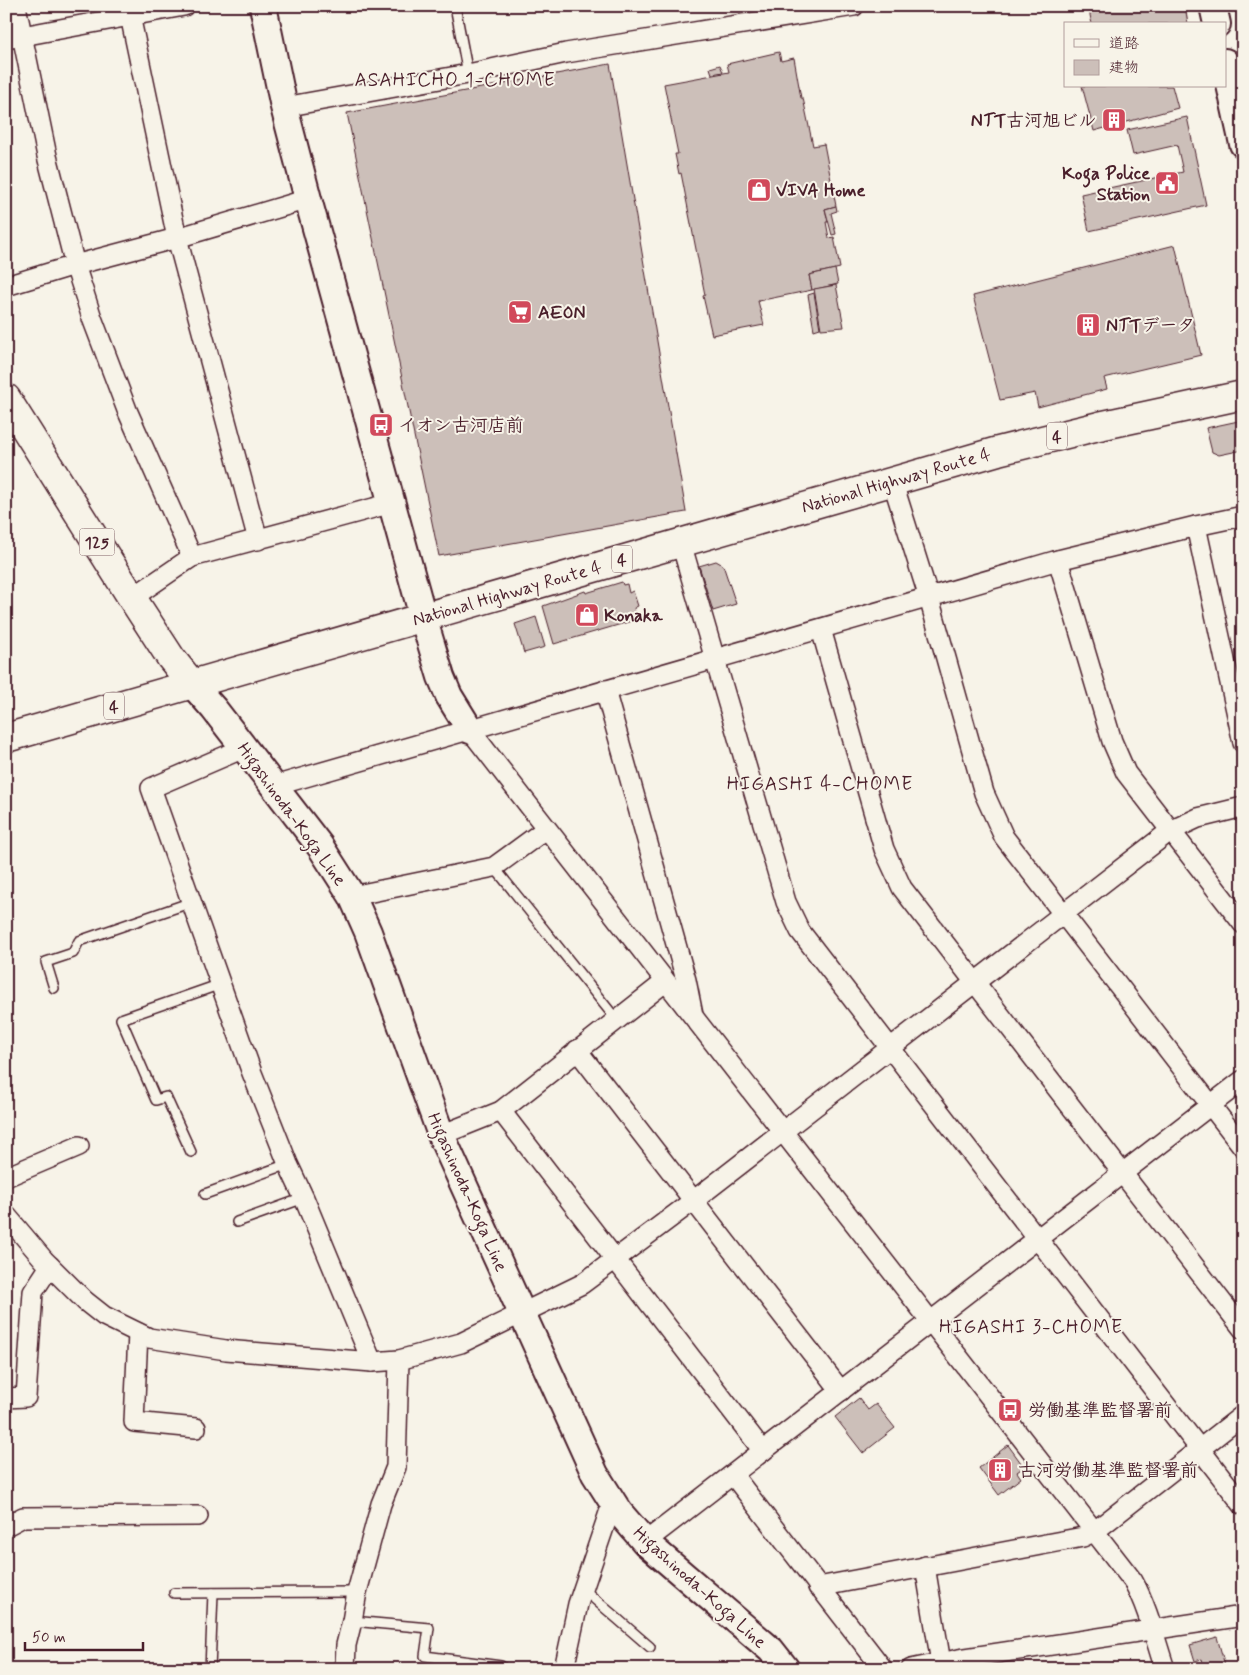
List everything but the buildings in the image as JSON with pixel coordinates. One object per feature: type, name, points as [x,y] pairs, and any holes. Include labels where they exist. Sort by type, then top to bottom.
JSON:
[{"type":"highway","name":"National Highway Route 4","points":[[6,738],[892,480],[1099,426],[1243,395]]},
{"type":"highway","name":"125","points":[[7,401],[171,658],[192,684]]},
{"type":"main road","points":[[263,6],[284,107],[422,617],[446,690],[470,730]]},
{"type":"main road","points":[[1213,6],[1217,22]]},
{"type":"main road","points":[[1232,67],[1243,144]]},
{"type":"main road","name":"Higashinoda-Koga Line","points":[[192,684],[320,846],[352,896],[368,932],[441,1136],[595,1474],[619,1512],[645,1542],[771,1650],[786,1669]]},
{"type":"street","points":[[16,6],[14,38],[75,265],[92,318],[127,410],[192,557]]},
{"type":"street","points":[[14,38],[130,12],[184,6]]},
{"type":"street","points":[[284,107],[468,74],[566,53],[854,6]]},
{"type":"street","points":[[130,12],[177,238],[258,540]]},
{"type":"street","points":[[6,286],[308,199]]},
{"type":"street","points":[[892,480],[929,598],[984,793],[1004,837],[1243,1147]]},
{"type":"street","points":[[132,598],[192,557],[392,503]]},
{"type":"street","points":[[274,786],[1058,560],[1243,516]]},
{"type":"street","points":[[1196,526],[1243,743]]},
{"type":"street","points":[[681,543],[786,902],[800,931],[1243,1505]]},
{"type":"street","points":[[1058,560],[1112,741],[1126,772],[1243,924]]},
{"type":"street","points":[[821,629],[884,849],[902,888],[1243,1329]]},
{"type":"street","points":[[605,690],[686,980],[694,1019]]},
{"type":"street","points":[[470,730],[781,1132],[1095,1531],[1136,1587],[1152,1629],[1164,1669]]},
{"type":"street","points":[[244,748],[152,788],[252,1073],[288,1164],[372,1362]]},
{"type":"street","points":[[6,1215],[50,1266],[85,1301],[104,1316],[149,1338],[218,1349],[372,1362],[399,1360],[462,1343],[582,1284],[976,983],[1170,831],[1198,818],[1243,807]]},
{"type":"street","points":[[352,896],[494,867],[546,829]]},
{"type":"street","points":[[441,1136],[501,1111],[665,982]]},
{"type":"street","points":[[577,1050],[841,1391]]},
{"type":"street","points":[[645,1542],[1037,1240],[1121,1172],[1243,1080]]},
{"type":"street","points":[[501,1111],[763,1451]]},
{"type":"street","points":[[6,1177],[78,1146]]},
{"type":"street","points":[[6,1398],[26,1397],[33,1292],[50,1266]]},
{"type":"street","points":[[138,1333],[134,1422],[196,1428]]},
{"type":"street","points":[[345,1669],[346,1645],[357,1592],[382,1504],[396,1467],[399,1360]]},
{"type":"street","points":[[818,1586],[1082,1537],[1095,1531],[1243,1415]]},
{"type":"street","points":[[732,1475],[883,1669]]},
{"type":"street","points":[[564,1669],[578,1604],[612,1501]]},
{"type":"street","points":[[6,1526],[23,1517],[198,1516]]},
{"type":"street","points":[[925,1566],[954,1664]]},
{"type":"street","points":[[911,1669],[954,1664],[1152,1629],[1243,1616]]},
{"type":"lane","points":[[455,6],[468,74]]},
{"type":"lane","points":[[494,867],[616,1019]]},
{"type":"lane","points":[[54,988],[46,962],[73,953],[79,942],[192,902]]},
{"type":"lane","points":[[191,1152],[166,1097],[156,1100],[121,1019],[221,984]]},
{"type":"lane","points":[[205,1194],[288,1164]]},
{"type":"lane","points":[[237,1222],[304,1198]]},
{"type":"lane","points":[[583,1589],[650,1647]]},
{"type":"lane","points":[[174,1592],[357,1592]]},
{"type":"lane","points":[[210,1669],[213,1593]]},
{"type":"lane","points":[[352,1621],[428,1628],[425,1656],[501,1666]]},
{"type":"place","name":"NTT古河旭ビル","points":[[1114,120]]},
{"type":"place","name":"Koga Police Station","points":[[1167,183]]},
{"type":"place","name":"VIVA Home","points":[[759,190]]},
{"type":"place","name":"AEON","points":[[520,312]]},
{"type":"place","name":"NTTデータ","points":[[1088,325]]},
{"type":"place","name":"イオン古河店前","points":[[381,425]]},
{"type":"place","name":"Konaka","points":[[587,615]]},
{"type":"place","name":"労働基準監督署前","points":[[1010,1410]]},
{"type":"place","name":"古河労働基準監督署前","points":[[1000,1470]]},
{"type":"district","name":"ASAHICHO 1-CHOME","points":[[455,79]]},
{"type":"district","name":"HIGASHI 4-CHOME","points":[[820,783]]},
{"type":"district","name":"HIGASHI 3-CHOME","points":[[1031,1326]]}]
